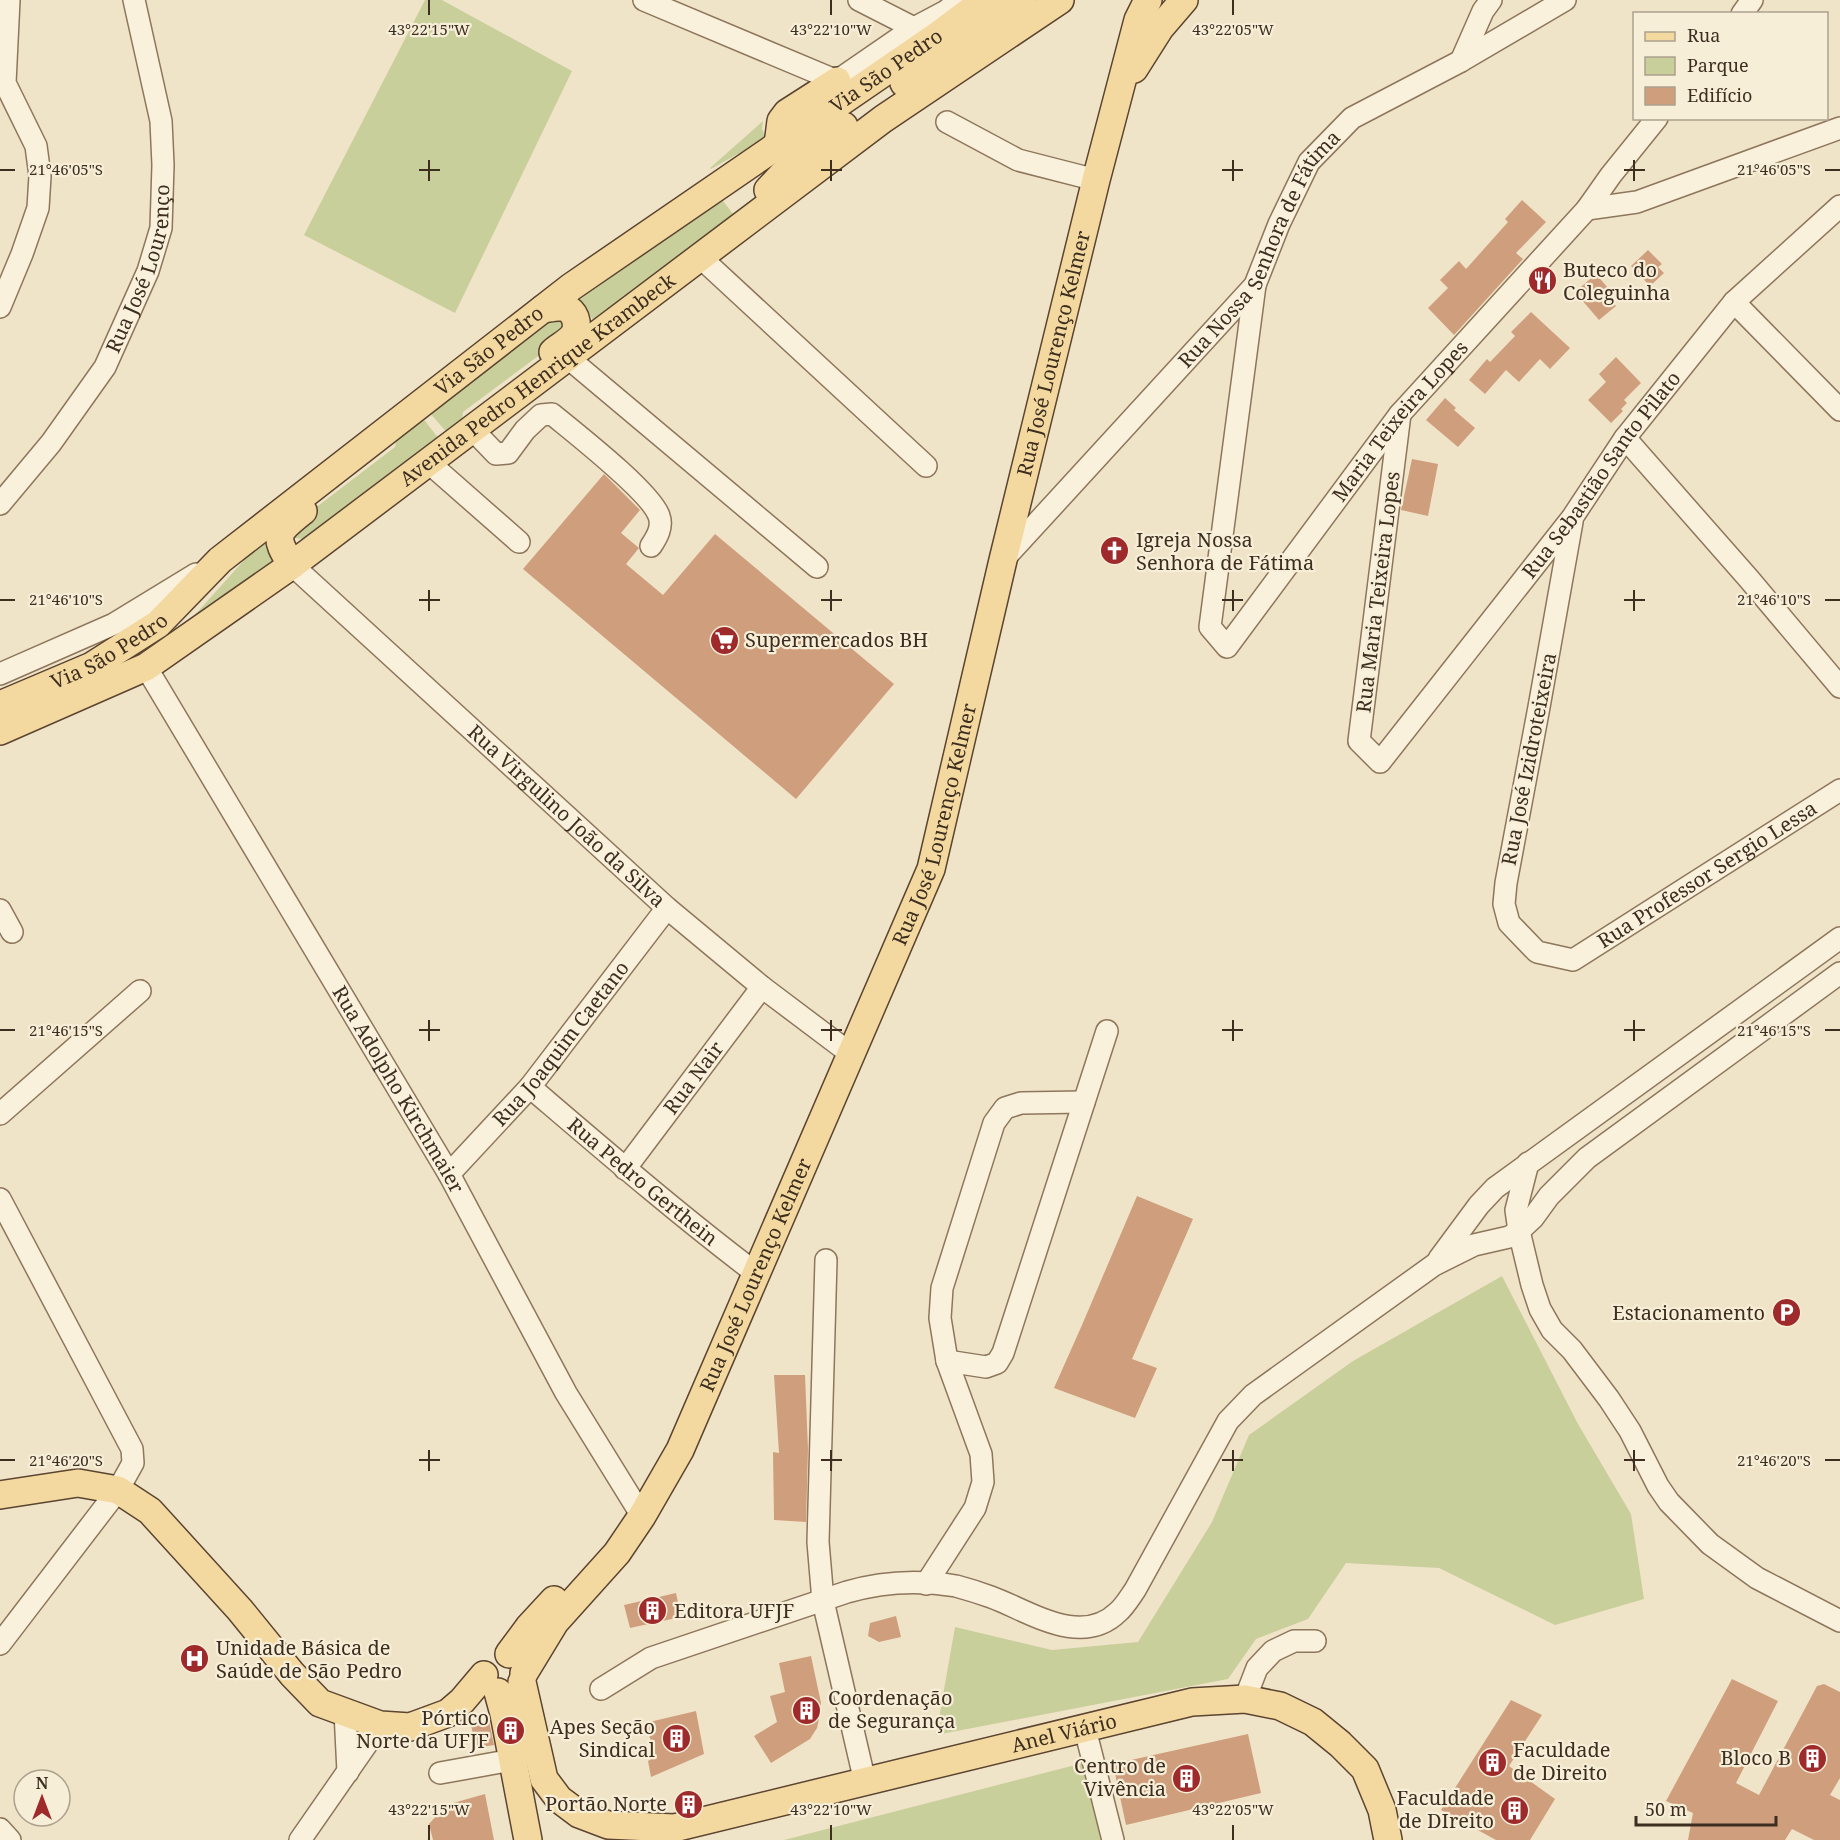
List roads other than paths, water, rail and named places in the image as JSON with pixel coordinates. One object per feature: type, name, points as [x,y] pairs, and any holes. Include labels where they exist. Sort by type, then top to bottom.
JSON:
[{"type":"main road","name":"Via São Pedro","points":[[0,705],[92,666],[158,624],[220,560],[571,287],[985,0]]},
{"type":"main road","name":"Via São Pedro","points":[[749,219],[769,189],[795,161],[1022,0]]},
{"type":"main road","name":"Avenida Pedro Henrique Krambeck","points":[[0,731],[146,667],[292,565],[884,119],[1060,0]]},
{"type":"main road","name":"Rua José Lourenço Kelmer","points":[[1122,88],[1160,28],[1184,0]]},
{"type":"main road","name":"Rua José Lourenço Kelmer","points":[[118,1490],[150,1511],[320,1703],[380,1725],[410,1726],[448,1713],[462,1701],[504,1677],[530,1627],[606,1545],[640,1519],[680,1450],[931,870],[1003,560],[1096,180],[1122,88],[1140,7]]},
{"type":"main road","points":[[778,145],[781,121],[787,113],[837,81]]},
{"type":"main road","points":[[472,429],[473,417],[480,410],[574,335],[576,318],[568,309],[557,307],[543,309]]},
{"type":"main road","points":[[292,565],[280,543],[285,526],[386,445],[388,429]]},
{"type":"main road","points":[[0,1495],[78,1484],[118,1490]]},
{"type":"main road","points":[[504,1677],[504,1714],[528,1840]]},
{"type":"main road","name":"Anel Viário","points":[[504,1677],[544,1779],[559,1799],[579,1814],[608,1825],[665,1834],[865,1782],[1192,1702],[1245,1699],[1280,1706],[1313,1722],[1340,1744],[1365,1769],[1382,1810],[1388,1840]]},
{"type":"street","points":[[0,307],[38,208],[40,176],[36,147],[3,79],[9,0]]},
{"type":"street","points":[[644,0],[837,81],[914,28],[946,11],[960,0]]},
{"type":"street","points":[[859,0],[914,28]]},
{"type":"street","points":[[1461,61],[1483,10],[1491,0]]},
{"type":"street","name":"Rua Nossa Senhora de Fátima","points":[[1003,560],[1255,285],[1279,224],[1309,162],[1352,118],[1461,61],[1566,0]]},
{"type":"street","name":"Rua José Lourenço","points":[[0,504],[51,443],[105,367],[148,271],[161,228],[163,165],[161,121],[140,1]]},
{"type":"street","name":"Maria Teixeira Lopes","points":[[1255,285],[1210,627],[1227,646],[1400,414],[1587,209],[1655,120]]},
{"type":"street","points":[[947,122],[1018,159],[1096,180]]},
{"type":"street","points":[[1587,209],[1637,202],[1840,128]]},
{"type":"street","name":"Rua Sebastião Santo Pilato","points":[[1380,762],[1572,518],[1625,438],[1734,302],[1840,206]]},
{"type":"street","points":[[700,257],[926,466]]},
{"type":"street","points":[[1734,302],[1840,410]]},
{"type":"street","points":[[567,357],[817,567]]},
{"type":"street","points":[[472,429],[496,454],[507,453],[525,429],[541,415],[552,414],[622,473],[654,504],[660,518],[660,528],[651,546]]},
{"type":"street","name":"Rua Maria Teixeira Lopes","points":[[1380,762],[1359,741],[1400,414]]},
{"type":"street","points":[[1625,438],[1840,687]]},
{"type":"street","points":[[428,462],[519,542]]},
{"type":"street","name":"Rua José Izidroteixeira","points":[[1572,518],[1504,904],[1509,923],[1537,952],[1573,960]]},
{"type":"street","points":[[0,674],[114,624],[220,560]]},
{"type":"street","name":"Rua Virgulino João da Silva","points":[[292,565],[668,908],[762,987],[851,1054]]},
{"type":"street","name":"Rua Adolpho Kirchmaier","points":[[146,667],[449,1174],[566,1393],[640,1519]]},
{"type":"street","name":"Rua Professor Sergio Lessa","points":[[1573,960],[1840,790]]},
{"type":"street","name":"Rua Joaquim Caetano","points":[[449,1174],[530,1087],[668,908]]},
{"type":"street","points":[[0,910],[12,932]]},
{"type":"street","points":[[1434,1265],[1479,1204],[1496,1188],[1840,938]]},
{"type":"street","points":[[601,1689],[651,1658],[823,1600],[887,1583],[955,1586],[991,1597],[1038,1618],[1073,1627],[1098,1625],[1118,1612],[1135,1590],[1228,1421],[1253,1395],[1434,1265],[1474,1245],[1509,1237],[1519,1231],[1533,1218],[1549,1196],[1587,1158],[1840,973]]},
{"type":"street","name":"Rua Nair","points":[[625,1169],[762,987]]},
{"type":"street","points":[[0,1113],[141,991]]},
{"type":"street","points":[[947,1361],[986,1367],[997,1363],[1003,1353],[1107,1030]]},
{"type":"street","points":[[1638,1084],[1654,1109]]},
{"type":"street","name":"Rua Pedro Gerthein","points":[[530,1087],[625,1169],[757,1274]]},
{"type":"street","points":[[926,1584],[975,1508],[983,1482],[981,1454],[947,1361],[940,1318],[942,1288],[994,1123],[1005,1108],[1021,1103],[1084,1102]]},
{"type":"street","points":[[1528,1163],[1516,1210],[1532,1285],[1540,1309],[1552,1330],[1572,1350],[1609,1399],[1630,1431],[1658,1486],[1669,1502],[1710,1544],[1757,1578],[1840,1621]]},
{"type":"street","points":[[0,1198],[132,1449],[133,1463],[118,1490],[0,1644]]},
{"type":"street","points":[[826,1260],[818,1542],[823,1600],[865,1782]]},
{"type":"street","points":[[1245,1699],[1257,1668],[1273,1651],[1294,1641],[1315,1641]]},
{"type":"street","points":[[345,1712],[348,1772]]},
{"type":"street","points":[[300,1840],[380,1725]]},
{"type":"street","points":[[1085,1729],[1113,1840]]},
{"type":"street","points":[[440,1773],[501,1762]]},
{"type":"street","points":[[0,1829],[10,1840]]},
{"type":"place","name":"Buteco do Coleguinha","points":[[1542,281]]},
{"type":"place","name":"Igreja Nossa Senhora de Fátima","points":[[1115,551]]},
{"type":"place","name":"Supermercados BH","points":[[724,640]]},
{"type":"place","name":"Estacionamento","points":[[1786,1313]]},
{"type":"place","name":"Editora UFJF","points":[[653,1611]]},
{"type":"place","name":"Unidade Básica de Saúde de São Pedro","points":[[195,1659]]},
{"type":"place","name":"Coordenação de Segurança","points":[[807,1710]]},
{"type":"place","name":"Pórtico Norte da UFJF","points":[[510,1730]]},
{"type":"place","name":"Apes Seção Sindical","points":[[676,1739]]},
{"type":"place","name":"Bloco B","points":[[1812,1758]]},
{"type":"place","name":"Faculdade de Direito","points":[[1492,1762]]},
{"type":"place","name":"Centro de Vivência","points":[[1187,1778]]},
{"type":"place","name":"Portão Norte","points":[[688,1804]]},
{"type":"place","name":"Faculdade de DIreito","points":[[1515,1810]]}]
